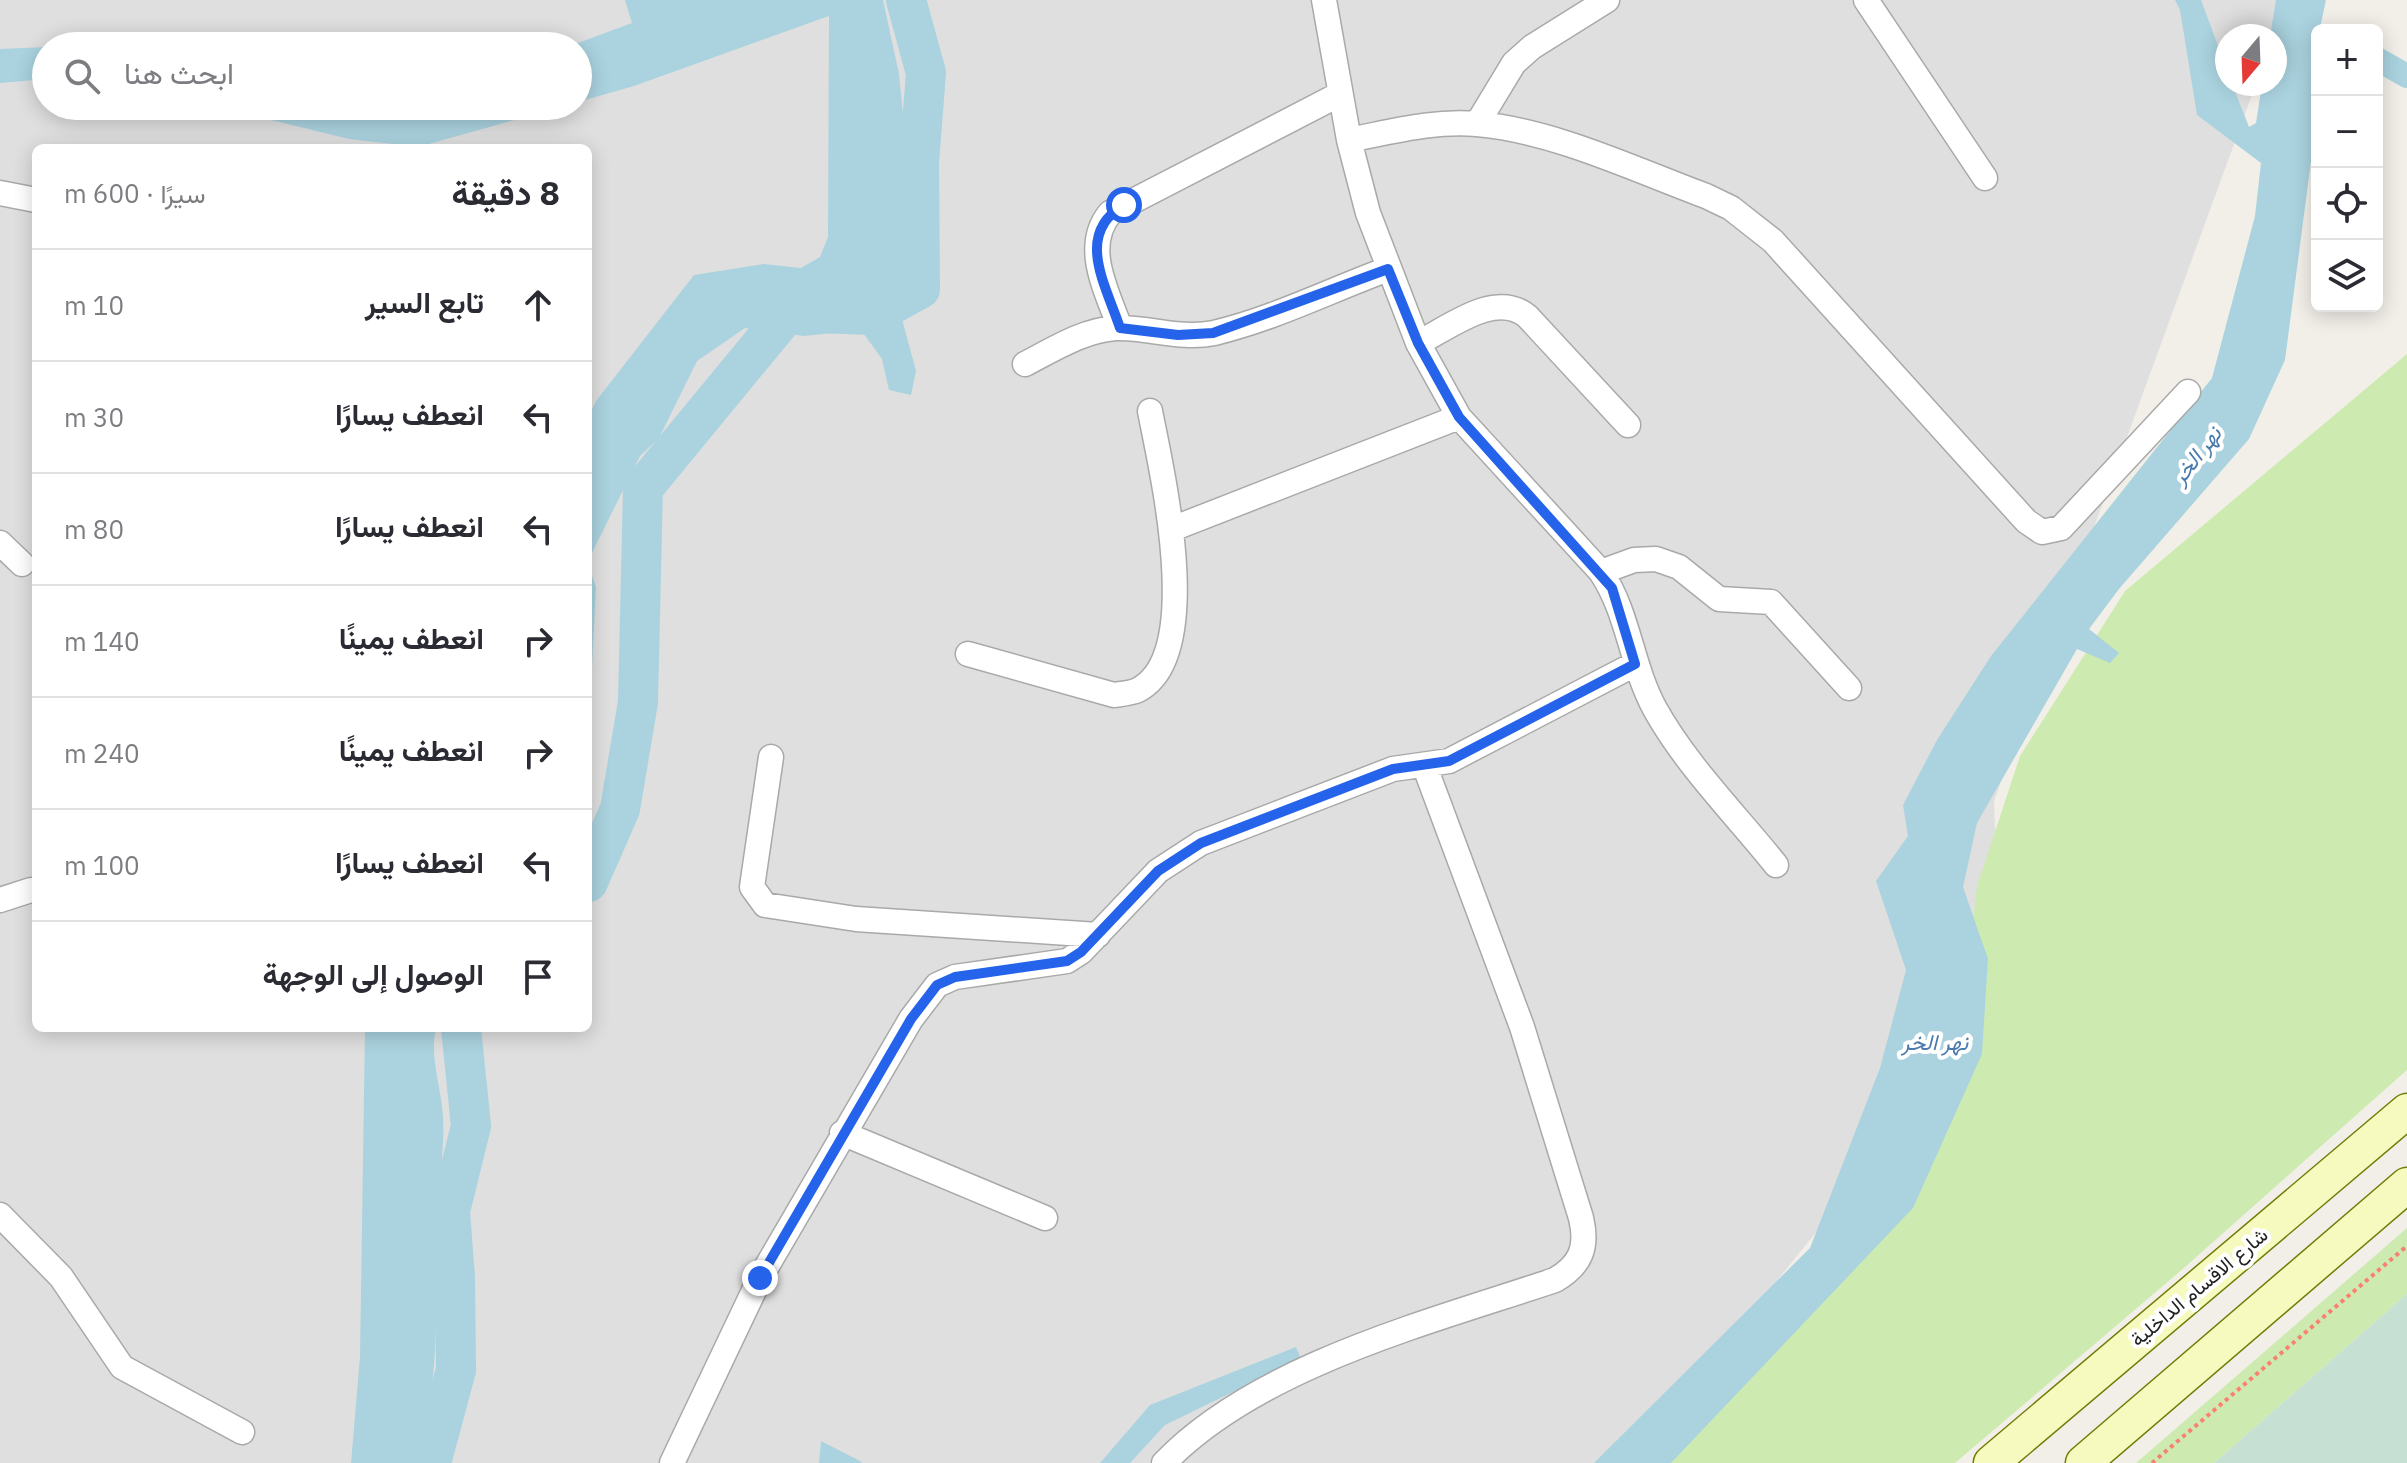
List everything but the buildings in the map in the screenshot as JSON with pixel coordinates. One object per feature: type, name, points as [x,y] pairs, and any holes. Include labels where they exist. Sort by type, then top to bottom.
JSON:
[{"type":"street","points":[[1324,0],[1349,140],[1368,213],[1418,343],[1459,417],[1601,572],[1618,600],[1635,664],[1671,734],[1776,865]]},
{"type":"street","points":[[1477,124],[1514,63],[1532,47],[1607,0]]},
{"type":"street","points":[[1874,3],[1985,178]]},
{"type":"street","points":[[1120,328],[1097,259],[1096,240],[1101,224],[1110,213],[1340,94]]},
{"type":"street","points":[[1349,140],[1433,125],[1477,124],[1561,143],[1706,196],[1754,225],[1773,241],[2033,528],[2042,532],[2061,528],[2188,392]]},
{"type":"street","points":[[0,193],[32,199]]},
{"type":"street","points":[[1025,364],[1083,335],[1120,328],[1178,335],[1213,333],[1388,269]]},
{"type":"street","points":[[1418,343],[1490,308],[1513,307],[1527,316],[1628,425]]},
{"type":"street","points":[[968,654],[1114,695],[1138,690],[1155,674],[1172,628],[1175,587],[1172,529],[1150,411]]},
{"type":"street","points":[[1172,529],[1459,417]]},
{"type":"street","points":[[0,543],[22,564]]},
{"type":"street","points":[[1601,572],[1634,560],[1656,559],[1679,567],[1719,599],[1771,602],[1849,688]]},
{"type":"street","points":[[672,1463],[760,1278],[842,1133],[922,1002],[937,985],[955,977],[1067,961],[1098,935],[1158,871],[1201,843],[1393,769],[1425,767],[1465,755],[1635,664]]},
{"type":"street","points":[[771,757],[752,887],[765,905],[856,919],[1098,935]]},
{"type":"street","points":[[1164,1463],[1181,1445],[1234,1408],[1305,1371],[1387,1336],[1555,1280],[1571,1271],[1582,1255],[1583,1227],[1522,1027],[1425,767]]},
{"type":"street","points":[[0,900],[31,890]]},
{"type":"street","name":"شارع الاقسام الداخلية","points":[[1991,1463],[2407,1111]]},
{"type":"street","points":[[842,1133],[1045,1218]]},
{"type":"street","points":[[2083,1463],[2407,1185]]},
{"type":"street","points":[[0,1215],[61,1277],[122,1367],[242,1432]]},
{"type":"path","points":[[2152,1463],[2407,1246]]},
{"type":"shaded area","points":[[0,0],[2287,0],[2278,24],[2215,24],[2215,96],[2252,96],[1994,801],[2002,1003],[1629,1463],[0,1463]]},
{"type":"green space","points":[[2407,354],[2407,1070],[2185,1267],[1955,1463],[1659,1463],[1952,1104],[1977,886],[2020,756],[2125,591]]},
{"type":"green space","points":[[2407,1228],[2407,1294],[2214,1463],[2136,1463]]},
{"type":"green space","points":[[2407,1294],[2407,1463],[2214,1463]]},
{"type":"water","points":[[625,0],[883,0],[899,74],[906,144],[902,319],[916,371],[911,395],[889,390],[882,359],[861,330],[804,336],[745,328],[697,361],[659,438],[640,456],[592,553],[592,410],[596,401],[694,275],[764,264],[801,268],[820,257],[828,237],[829,16],[592,98],[592,38],[632,23]]},
{"type":"water","name":"نهر الخر","points":[[2175,0],[2201,0],[2215,38],[2215,96],[2237,96],[2249,127],[2256,123],[2260,96],[2287,96],[2287,24],[2272,24],[2276,0],[2326,0],[2321,24],[2311,24],[2311,161],[2285,360],[2249,439],[2119,589],[2089,629],[2119,653],[2110,663],[2077,649],[1977,823],[1963,887],[1988,959],[1982,1054],[1913,1208],[1671,1463],[1594,1463],[1810,1248],[1880,1068],[1906,970],[1876,881],[1908,836],[1903,805],[1937,740],[1991,656],[2212,378],[2255,216],[2261,163],[2197,115],[2180,10]]},
{"type":"water","points":[[32,48],[32,80],[0,83],[0,49]]},
{"type":"water","points":[[271,120],[514,120],[429,144],[349,139]]},
{"type":"water","points":[[592,576],[596,587],[592,666]]},
{"type":"water","points":[[365,1032],[435,1032],[434,1050],[443,1132],[436,1228],[435,1347],[429,1406],[414,1463],[351,1463],[360,1357]]},
{"type":"water","points":[[1296,1347],[1301,1359],[1165,1425],[1130,1463],[1100,1463],[1150,1405]]},
{"type":"water","points":[[821,1441],[860,1461],[862,1463],[819,1463]]},
{"type":"waterway","points":[[592,873],[620,809],[638,702],[643,488],[788,312],[872,315],[920,289],[919,163],[926,73],[906,0]]},
{"type":"waterway","points":[[2383,62],[2407,76]]},
{"type":"waterway","points":[[431,1463],[456,1370],[455,1278],[450,1211],[471,1126],[461,1032]]},
{"type":"route","points":[[760,1278],[842,1133],[911,1019],[937,985],[955,977],[1045,967],[1067,961],[1081,952],[1158,871],[1201,843],[1393,769],[1437,765],[1465,755],[1635,664],[1625,622],[1612,588],[1601,572],[1459,417],[1418,343],[1388,269],[1213,333],[1178,335],[1120,328],[1097,259],[1096,240],[1101,224],[1110,213],[1124,205]]}]
